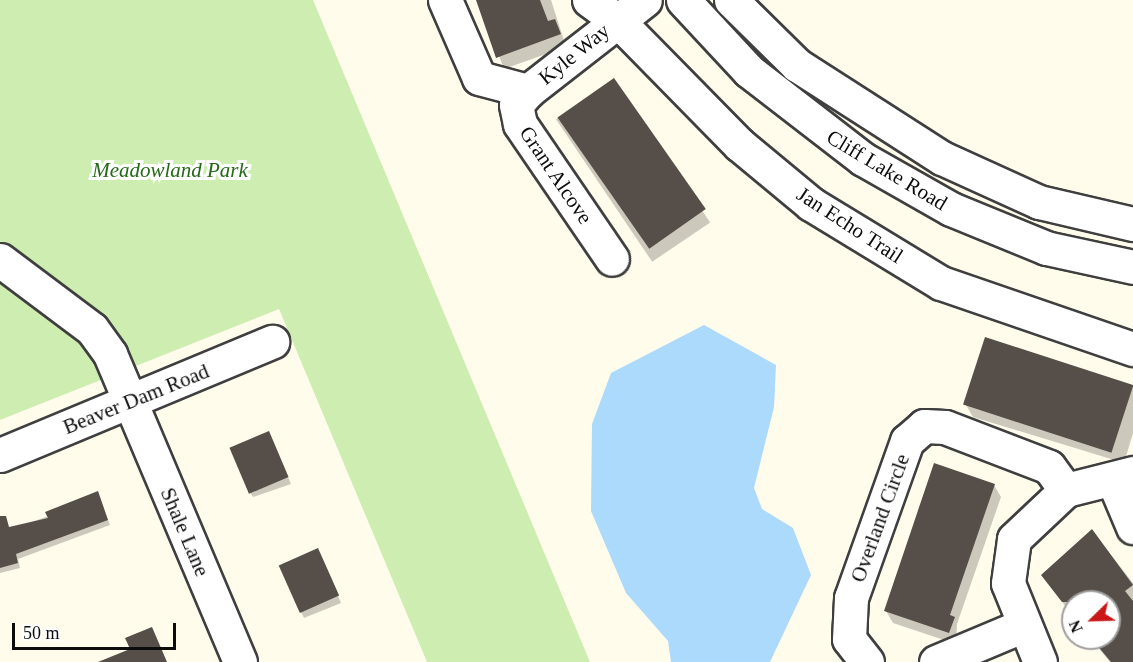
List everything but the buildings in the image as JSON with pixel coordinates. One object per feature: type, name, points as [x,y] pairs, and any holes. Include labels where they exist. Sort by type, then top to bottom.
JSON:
[{"type":"street","name":"Kyle Way","points":[[445,0],[479,78],[528,91],[645,0]]},
{"type":"street","name":"Jan Echo Trail","points":[[589,0],[617,20],[740,145],[812,204],[942,283],[1133,349]]},
{"type":"street","name":"Cliff Lake Road","points":[[683,0],[749,71],[862,159],[951,209],[1035,244],[1133,267]]},
{"type":"street","name":"Cliff Lake Road","points":[[731,0],[797,65],[942,158],[1039,202],[1133,224]]},
{"type":"street","name":"Grant Alcove","points":[[528,91],[516,105],[520,124],[612,259]]},
{"type":"street","name":"Shale Lane","points":[[0,260],[92,329],[110,354],[240,662]]},
{"type":"street","name":"Beaver Dam Road","points":[[0,455],[130,403],[272,342]]},
{"type":"street","name":"Overland Circle","points":[[867,662],[849,639],[851,598],[907,441],[924,426],[945,428],[1049,467],[1066,490]]},
{"type":"street","points":[[1040,662],[1008,583],[1014,539],[1066,490],[1124,477],[1133,527]]},
{"type":"street","points":[[936,662],[1024,625]]},
{"type":"green space","name":"Meadowland Park","points":[[0,0],[313,0],[590,662],[427,662],[279,309],[0,420]]},
{"type":"water","points":[[704,325],[776,365],[774,407],[754,488],[762,509],[793,528],[811,575],[770,662],[671,662],[668,641],[626,593],[591,511],[592,424],[611,373]]}]
